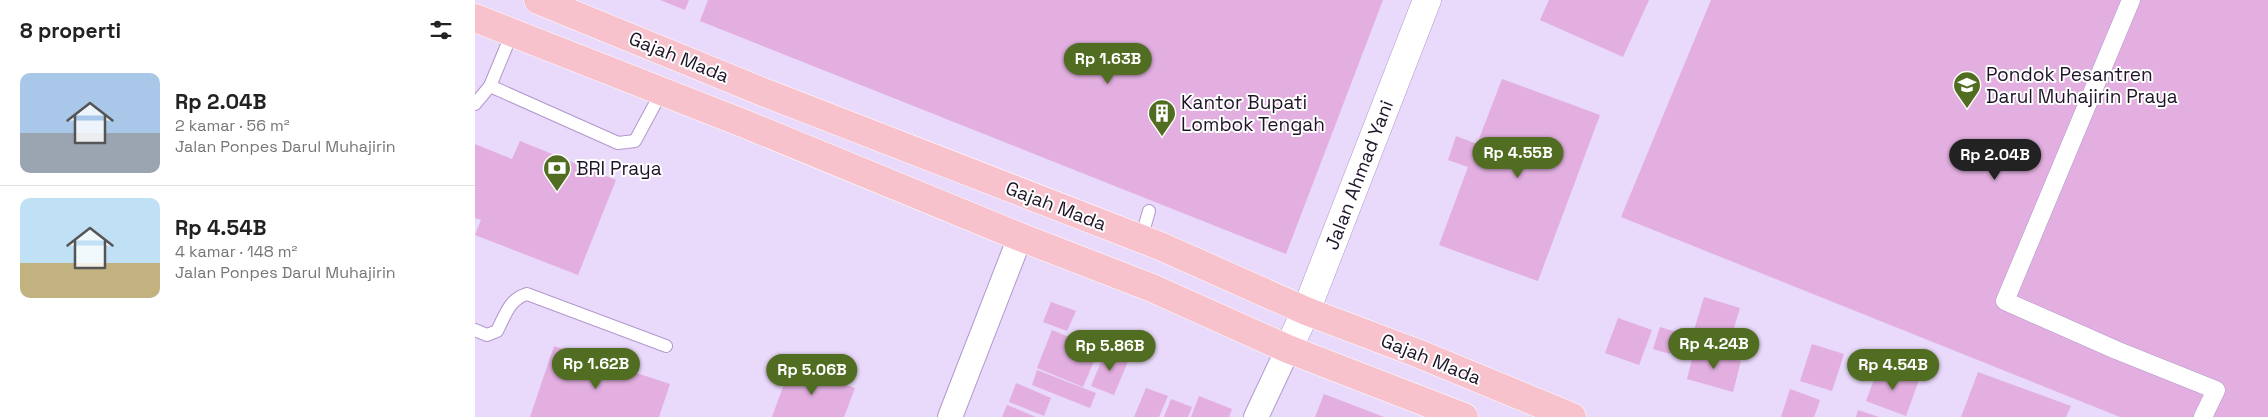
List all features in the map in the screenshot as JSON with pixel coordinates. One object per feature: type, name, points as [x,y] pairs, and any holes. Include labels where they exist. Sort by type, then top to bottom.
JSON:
[{"type":"main road","name":"Gajah Mada","points":[[538,0],[763,92],[1141,239],[1307,311],[1417,353],[1572,417]]},
{"type":"main road","name":"Gajah Mada","points":[[475,18],[745,124],[1020,237],[1152,288],[1288,348],[1464,417]]},
{"type":"main road","points":[[745,124],[763,92]]},
{"type":"street","name":"Jalan Ahmad Yani","points":[[1288,348],[1307,311],[1427,0]]},
{"type":"street","points":[[2131,0],[2005,301],[2116,350],[2215,390],[2203,417]]},
{"type":"street","points":[[950,417],[1020,237]]},
{"type":"street","points":[[1256,417],[1288,348]]},
{"type":"lane","points":[[475,104],[490,86],[512,33]]},
{"type":"lane","points":[[490,86],[618,143],[635,141],[662,91]]},
{"type":"lane","points":[[1141,239],[1149,211]]},
{"type":"lane","points":[[475,330],[487,335],[497,332],[512,302],[518,296],[527,294],[665,346]]},
{"type":"building","points":[[660,0],[689,0],[685,10]]},
{"type":"building","name":"Kantor Bupati Lombok Tengah","points":[[708,0],[1383,0],[1286,254],[700,21]]},
{"type":"building","points":[[1549,0],[1649,0],[1623,57],[1540,20]]},
{"type":"building","name":"Pondok Pesantren Darul Muhajirin Praya","points":[[1711,0],[2268,0],[2268,417],[2120,417],[1621,217]]},
{"type":"building","points":[[1502,79],[1600,115],[1538,281],[1439,245],[1468,167],[1448,160],[1456,136],[1477,144]]},
{"type":"building","points":[[520,141],[616,180],[578,275],[475,235],[481,220],[475,218],[475,144],[512,159]]},
{"type":"building","points":[[1704,297],[1740,308],[1730,341],[1694,330]]},
{"type":"building","points":[[1051,302],[1076,311],[1067,331],[1043,322]]},
{"type":"building","points":[[1618,318],[1652,330],[1639,365],[1605,353]]},
{"type":"building","points":[[1660,327],[1677,332],[1670,354],[1653,349]]},
{"type":"building","points":[[1052,330],[1099,349],[1083,387],[1037,368]]},
{"type":"building","points":[[1812,344],[1844,354],[1832,391],[1800,381]]},
{"type":"building","points":[[554,346],[670,384],[659,417],[530,417]]},
{"type":"building","points":[[1695,348],[1741,361],[1733,392],[1687,379]]},
{"type":"building","points":[[1106,350],[1129,359],[1114,395],[1091,386]]},
{"type":"building","points":[[791,365],[855,388],[844,417],[772,417]]},
{"type":"building","points":[[1879,366],[1919,380],[1906,416],[1866,401]]},
{"type":"building","points":[[1037,370],[1096,393],[1090,408],[1032,385]]},
{"type":"building","points":[[1978,372],[2071,406],[2066,417],[1961,417]]},
{"type":"building","points":[[1016,383],[1051,398],[1044,416],[1009,402]]},
{"type":"building","points":[[1146,388],[1168,396],[1159,417],[1134,417]]},
{"type":"building","points":[[1790,389],[1820,400],[1814,417],[1781,417]]},
{"type":"building","points":[[1324,394],[1384,417],[1315,417]]},
{"type":"building","points":[[1199,396],[1232,409],[1229,417],[1191,417]]},
{"type":"building","points":[[1171,399],[1192,407],[1188,417],[1164,417]]},
{"type":"building","points":[[1007,405],[1036,417],[1002,417]]},
{"type":"building","points":[[1858,410],[1879,417],[1856,417]]},
{"type":"place","name":"Pondok Pesantren Darul Muhajirin Praya","points":[[1967,109]]},
{"type":"place","name":"Kantor Bupati Lombok Tengah","points":[[1162,137]]},
{"type":"place","name":"BRI Praya","points":[[557,192]]}]
